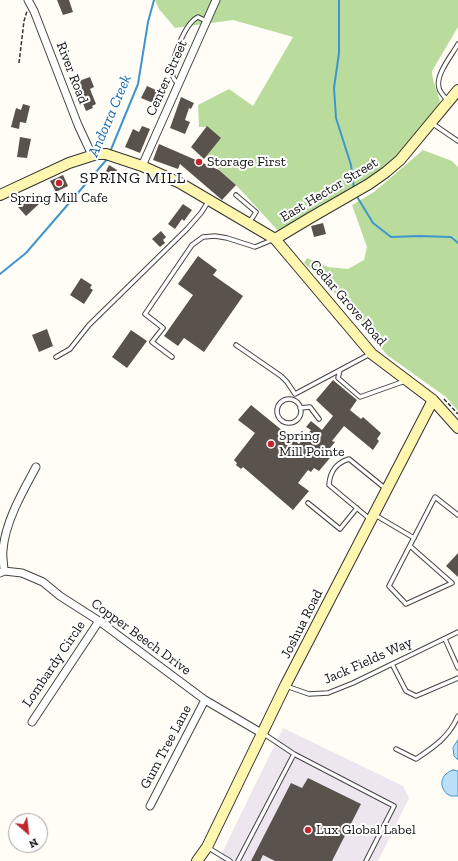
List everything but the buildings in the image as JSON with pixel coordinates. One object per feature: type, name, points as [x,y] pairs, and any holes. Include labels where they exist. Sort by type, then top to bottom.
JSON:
[{"type":"main road","name":"East Hector Street","points":[[275,239],[343,200],[386,172],[400,160],[458,90]]},
{"type":"main road","name":"Cedar Grove Road","points":[[92,155],[102,154],[118,158],[142,166],[180,183],[275,239],[371,353],[407,380],[438,399],[458,428]]},
{"type":"main road","points":[[0,195],[64,165],[92,155]]},
{"type":"main road","name":"Joshua Road","points":[[197,861],[208,847],[285,686],[387,489],[438,399]]},
{"type":"street","name":"Center Street","points":[[142,166],[216,0]]},
{"type":"street","name":"River Road","points":[[29,1],[78,125],[92,155]]},
{"type":"street","points":[[2,572],[3,550],[8,529],[16,505],[36,467]]},
{"type":"street","name":"Copper Beech Drive","points":[[2,572],[22,573],[43,582],[60,596],[99,621],[205,700],[263,734]]},
{"type":"street","name":"Lombardy Circle","points":[[32,722],[99,621]]},
{"type":"street","name":"Gum Tree Lane","points":[[150,806],[205,700]]},
{"type":"lane","points":[[179,84],[174,79],[172,73],[175,55],[180,41],[187,28],[195,18],[198,17],[206,21]]},
{"type":"lane","points":[[449,102],[440,92],[438,80],[458,44]]},
{"type":"lane","points":[[432,123],[458,141]]},
{"type":"lane","points":[[236,195],[256,212],[249,224]]},
{"type":"lane","points":[[56,358],[70,349],[89,326],[187,229],[202,213],[209,201]]},
{"type":"lane","points":[[172,357],[152,342],[163,328],[145,314],[192,245],[203,237],[215,236],[227,238],[255,247],[275,239]]},
{"type":"lane","points":[[236,345],[281,376],[288,382],[295,394]]},
{"type":"lane","points":[[293,400],[295,394],[371,353]]},
{"type":"lane","points":[[340,370],[338,378],[360,397],[407,380]]},
{"type":"lane","points":[[286,400],[293,400],[300,408],[300,415],[296,421],[285,422],[279,418],[277,411],[280,404],[286,400]]},
{"type":"lane","points":[[300,408],[310,407],[319,419]]},
{"type":"lane","points":[[387,489],[349,459],[342,461],[336,466],[329,478],[329,485],[357,508],[414,538]]},
{"type":"lane","points":[[410,546],[452,583],[406,604],[389,586],[435,497],[458,515]]},
{"type":"lane","points":[[308,503],[340,529],[357,508]]},
{"type":"lane","name":"Jack Fields Way","points":[[285,686],[309,694],[328,693],[353,683],[458,632]]},
{"type":"lane","points":[[445,639],[458,668]]},
{"type":"lane","points":[[392,664],[406,691],[416,696],[458,678]]},
{"type":"lane","points":[[396,749],[416,759],[441,742],[455,723],[458,716]]},
{"type":"lane","points":[[263,734],[294,754],[394,806],[366,861]]},
{"type":"lane","points":[[238,861],[294,754]]},
{"type":"lane","points":[[208,847],[230,861]]},
{"type":"path","points":[[19,63],[24,21],[29,1]]},
{"type":"path","points":[[438,399],[448,402],[458,414]]},
{"type":"shaded area","points":[[283,728],[403,786],[409,798],[378,861],[218,861]]},
{"type":"green space","points":[[155,0],[458,0],[458,27],[432,71],[433,80],[440,101],[432,123],[400,160],[282,235],[236,185],[205,157],[207,127],[199,127],[198,105],[229,89],[253,106],[293,37],[233,20],[175,28],[159,9]]},
{"type":"green space","points":[[423,150],[452,161],[458,167],[458,411],[446,397],[387,355],[329,286],[304,263],[307,258],[328,267],[348,269],[364,260],[367,247],[352,205],[374,192]]},
{"type":"water","points":[[458,740],[458,760],[454,756],[453,748]]},
{"type":"water","points":[[453,770],[458,771],[458,796],[451,796],[447,794],[442,787],[443,777]]},
{"type":"waterway","name":"Andorra Creek","points":[[110,152],[138,84],[148,22],[154,0]]},
{"type":"waterway","points":[[339,0],[339,53],[334,88],[336,118],[351,165],[354,189]]},
{"type":"waterway","name":"Andorra Creek","points":[[0,274],[26,253],[108,158]]},
{"type":"waterway","points":[[356,195],[373,223],[391,237],[451,237],[458,243]]},
{"type":"place","name":"Storage First","points":[[199,162]]},
{"type":"place","name":"Spring Mill Cafe","points":[[59,183]]},
{"type":"place","name":"Spring Mill Pointe","points":[[271,444]]},
{"type":"place","name":"Lux Global Label","points":[[308,830]]},
{"type":"district","name":"SPRING MILL","points":[[133,178]]}]
